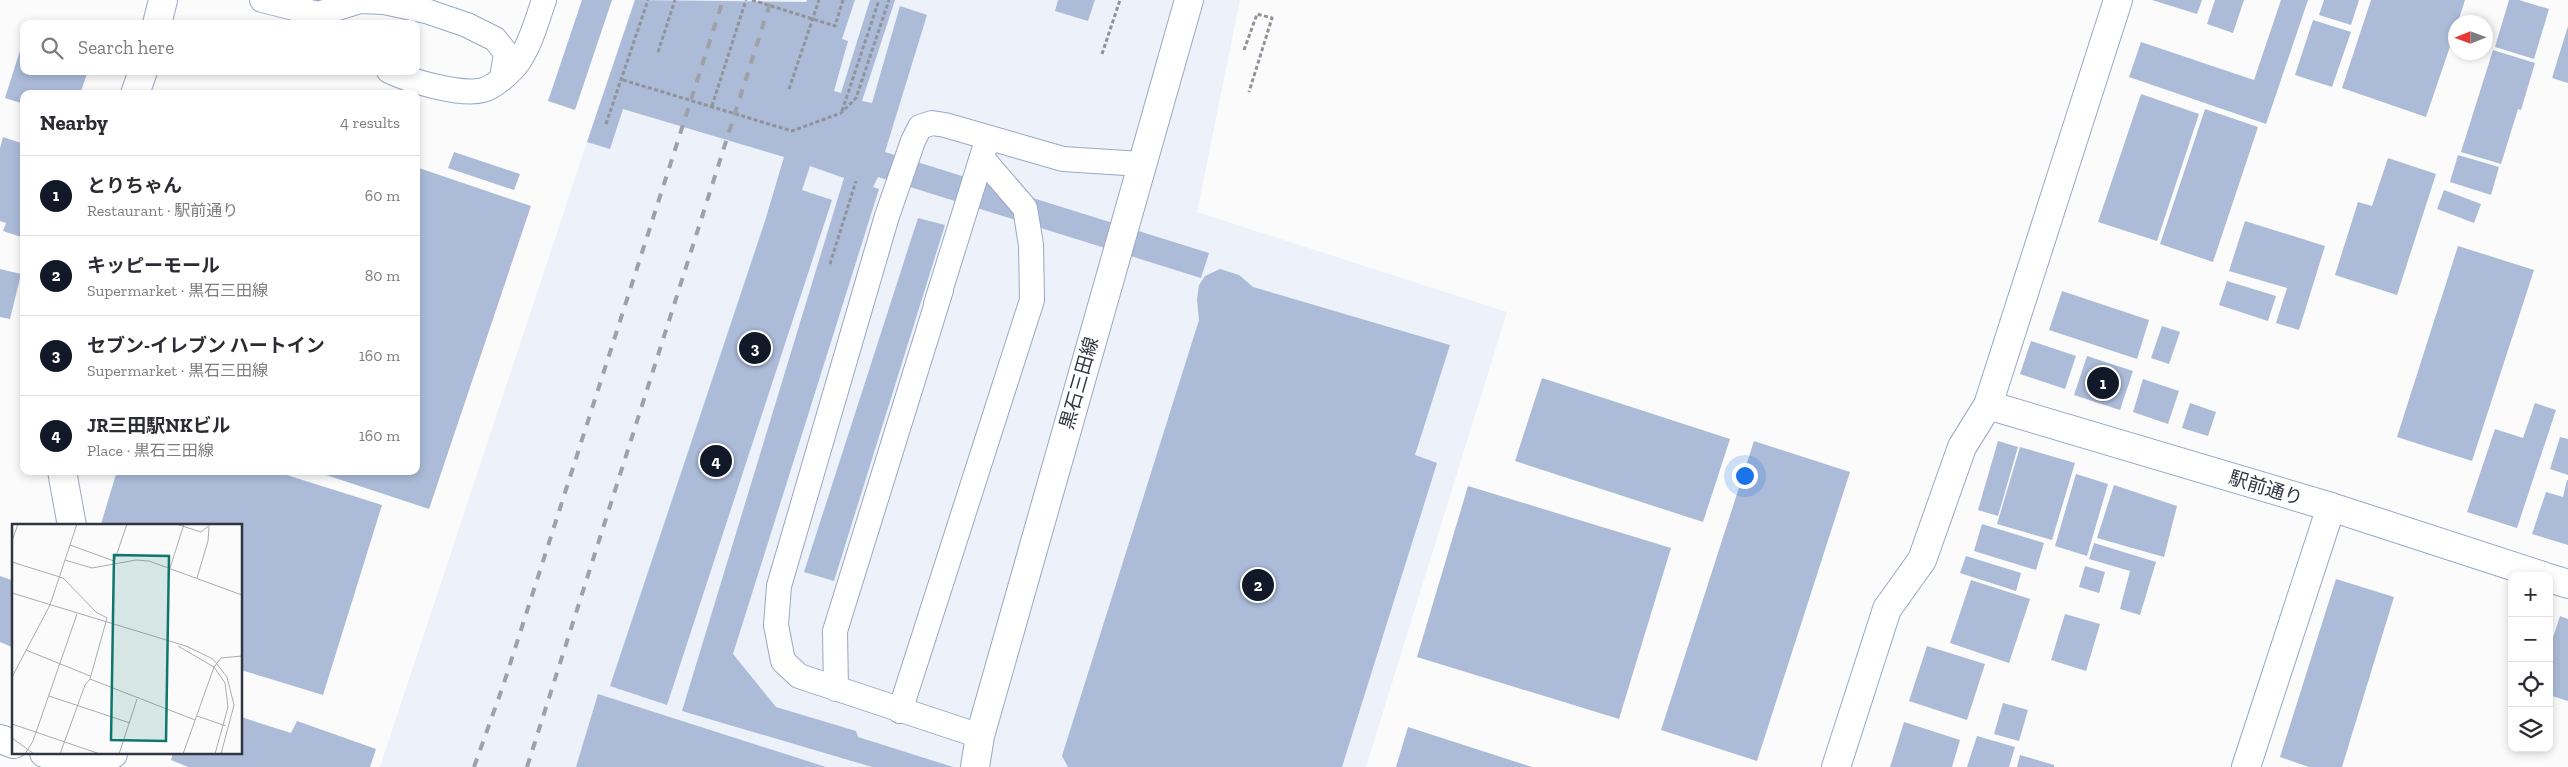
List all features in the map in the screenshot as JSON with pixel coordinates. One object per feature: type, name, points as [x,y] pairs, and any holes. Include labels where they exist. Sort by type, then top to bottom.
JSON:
[{"type":"street","points":[[158,20],[163,0]]},
{"type":"street","name":"黒石三田線","points":[[975,767],[980,736],[1189,0]]},
{"type":"street","points":[[1836,767],[1887,609],[1922,560],[1962,447],[1988,404],[2118,0]]},
{"type":"street","points":[[136,90],[141,75]]},
{"type":"street","name":"駅前通り","points":[[1988,404],[2330,507],[2531,572]]},
{"type":"street","points":[[63,475],[72,524]]},
{"type":"street","points":[[2246,767],[2330,507]]},
{"type":"street","points":[[2553,579],[2568,584]]},
{"type":"street","points":[[0,739],[12,743]]},
{"type":"street","points":[[47,754],[81,766],[114,758]]},
{"type":"lane","points":[[262,0],[322,19],[359,1],[385,1],[426,11],[467,25],[495,39],[506,53],[502,78]]},
{"type":"lane","points":[[402,75],[448,90],[484,90],[502,78],[519,62],[530,39],[544,0]]},
{"type":"lane","points":[[980,736],[799,676],[784,661],[776,625],[779,586],[887,216],[912,141],[920,127],[932,123],[985,148],[1063,158],[1141,164]]},
{"type":"lane","points":[[836,689],[835,631],[985,148]]},
{"type":"lane","points":[[900,711],[1032,300],[1031,246],[1025,208],[985,148]]},
{"type":"path","points":[[606,124],[623,80],[648,0]]},
{"type":"path","points":[[658,52],[675,0]]},
{"type":"path","points":[[712,106],[746,0]]},
{"type":"path","points":[[752,0],[835,26],[843,0]]},
{"type":"path","points":[[789,89],[818,0]]},
{"type":"path","points":[[841,113],[879,0]]},
{"type":"path","points":[[623,80],[792,131],[841,113],[856,98],[890,0]]},
{"type":"path","points":[[1102,54],[1120,0]]},
{"type":"path","points":[[1244,50],[1257,14],[1272,18],[1249,92]]},
{"type":"path","points":[[830,264],[856,181]]},
{"type":"shaded area","points":[[634,0],[1240,0],[1197,212],[1507,312],[1366,767],[380,767]]},
{"type":"building","points":[[582,0],[612,0],[575,110],[548,101]]},
{"type":"building","points":[[635,0],[806,2],[807,0],[855,0],[842,39],[848,41],[834,91],[841,93],[870,0],[895,0],[862,101],[872,103],[900,6],[927,15],[885,152],[1209,253],[1201,278],[878,177],[873,187],[879,189],[733,654],[776,707],[856,731],[858,737],[953,767],[872,767],[682,711],[844,178],[810,166],[802,190],[832,200],[667,705],[610,686],[765,221],[784,157],[623,109],[610,149],[587,142]]},
{"type":"building","points":[[1058,0],[1095,0],[1088,21],[1055,11]]},
{"type":"building","points":[[2152,0],[2202,0],[2197,14]]},
{"type":"building","points":[[2215,0],[2244,0],[2233,33],[2207,24]]},
{"type":"building","points":[[2281,0],[2308,0],[2266,124],[2129,77],[2141,42],[2254,80]]},
{"type":"building","points":[[2324,0],[2359,0],[2351,25],[2319,15]]},
{"type":"building","points":[[2371,0],[2465,0],[2460,15],[2448,15],[2448,52],[2426,117],[2342,88]]},
{"type":"building","points":[[2509,0],[2519,0],[2549,9],[2534,59],[2495,47]]},
{"type":"building","points":[[2313,20],[2351,32],[2332,87],[2295,75]]},
{"type":"building","points":[[2568,26],[2568,83],[2552,78]]},
{"type":"building","points":[[20,50],[20,75],[87,75],[81,90],[20,90],[20,103],[5,98]]},
{"type":"building","points":[[2493,50],[2535,63],[2521,110],[2518,109],[2501,164],[2461,152],[2490,60],[2493,60]]},
{"type":"building","points":[[2141,94],[2199,114],[2157,241],[2098,222]]},
{"type":"building","points":[[2205,109],[2258,127],[2213,262],[2160,244]]},
{"type":"building","points":[[3,137],[20,143],[20,237],[3,231],[6,223],[0,221],[0,148]]},
{"type":"building","points":[[454,152],[520,174],[514,190],[448,168]]},
{"type":"building","points":[[2458,155],[2499,167],[2491,195],[2450,182]]},
{"type":"building","points":[[2388,158],[2436,174],[2397,295],[2335,275],[2358,202],[2372,206]]},
{"type":"building","points":[[420,168],[531,206],[429,509],[326,475],[420,475]]},
{"type":"building","points":[[2444,190],[2481,204],[2474,223],[2437,209]]},
{"type":"building","points":[[918,218],[945,225],[834,581],[804,572]]},
{"type":"building","points":[[2245,221],[2325,246],[2299,330],[2276,323],[2287,288],[2229,271]]},
{"type":"building","points":[[2458,246],[2534,270],[2472,461],[2397,437]]},
{"type":"building","points":[[0,269],[20,274],[20,278],[10,319],[0,317]]},
{"type":"building","points":[[1220,269],[1239,275],[1253,287],[1450,345],[1415,455],[1437,463],[1342,767],[1068,767],[1062,756],[1199,320],[1197,300],[1199,285],[1205,276]]},
{"type":"building","points":[[2227,281],[2276,296],[2268,321],[2219,305]]},
{"type":"building","points":[[2062,291],[2149,320],[2137,359],[2049,330]]},
{"type":"building","points":[[2162,326],[2180,332],[2169,364],[2151,358]]},
{"type":"building","points":[[2031,341],[2076,356],[2065,389],[2020,374]]},
{"type":"building","points":[[2087,356],[2133,371],[2120,410],[2074,395]]},
{"type":"building","points":[[1542,378],[1730,439],[1703,522],[1515,461]]},
{"type":"building","points":[[2143,379],[2179,391],[2168,424],[2133,412]]},
{"type":"building","points":[[2190,403],[2216,412],[2208,436],[2182,428]]},
{"type":"building","points":[[2535,403],[2556,410],[2517,528],[2467,512],[2495,429],[2523,438]]},
{"type":"building","points":[[2560,437],[2568,439],[2568,475],[2550,469]]},
{"type":"building","points":[[1754,441],[1850,472],[1757,761],[1661,730]]},
{"type":"building","points":[[1998,441],[2018,447],[1998,516],[1978,510]]},
{"type":"building","points":[[2020,447],[2075,463],[2052,540],[1997,524]]},
{"type":"building","points":[[2076,474],[2108,484],[2087,556],[2055,546]]},
{"type":"building","points":[[116,475],[287,475],[382,505],[323,695],[242,670],[242,524],[101,524]]},
{"type":"building","points":[[2567,480],[2568,545],[2532,534],[2546,492],[2563,497]]},
{"type":"building","points":[[2114,485],[2177,506],[2164,557],[2097,538]]},
{"type":"building","points":[[1468,486],[1671,548],[1619,719],[1417,657]]},
{"type":"building","points":[[1982,524],[2044,543],[2036,570],[1974,551]]},
{"type":"building","points":[[2094,543],[2156,562],[2140,615],[2120,609],[2130,571],[2089,559]]},
{"type":"building","points":[[1966,556],[2021,573],[2016,591],[1960,573]]},
{"type":"building","points":[[2085,566],[2105,572],[2099,593],[2079,587]]},
{"type":"building","points":[[0,576],[12,580],[12,647],[0,642]]},
{"type":"building","points":[[2336,579],[2394,597],[2342,767],[2309,767],[2280,757]]},
{"type":"building","points":[[1971,580],[2030,599],[2009,663],[1950,643]]},
{"type":"building","points":[[2065,614],[2100,624],[2086,671],[2051,660]]},
{"type":"building","points":[[2560,616],[2568,619],[2568,701],[2553,696],[2553,638]]},
{"type":"building","points":[[1927,646],[1985,664],[1967,720],[1909,701]]},
{"type":"building","points":[[598,694],[826,767],[576,767]]},
{"type":"building","points":[[2003,703],[2028,710],[2019,741],[1994,734]]},
{"type":"building","points":[[242,717],[291,733],[297,721],[376,749],[370,767],[188,767],[171,760],[173,754],[242,754]]},
{"type":"building","points":[[1904,722],[1960,740],[1952,767],[1890,767]]},
{"type":"building","points":[[1408,727],[1532,767],[1396,767]]},
{"type":"building","points":[[1977,736],[2015,747],[2009,767],[1967,767]]},
{"type":"building","points":[[2020,755],[2054,765],[2054,767],[2017,767]]},
{"type":"railway","points":[[474,767],[503,686],[723,0]]},
{"type":"railway","points":[[527,767],[771,0]]},
{"type":"place","name":"セブン-イレブン ハートイン","points":[[755,348]]},
{"type":"place","name":"とりちゃん","points":[[2103,383]]},
{"type":"place","name":"JR三田駅NKビル","points":[[716,461]]},
{"type":"place","name":"キッピーモール","points":[[1258,585]]}]
